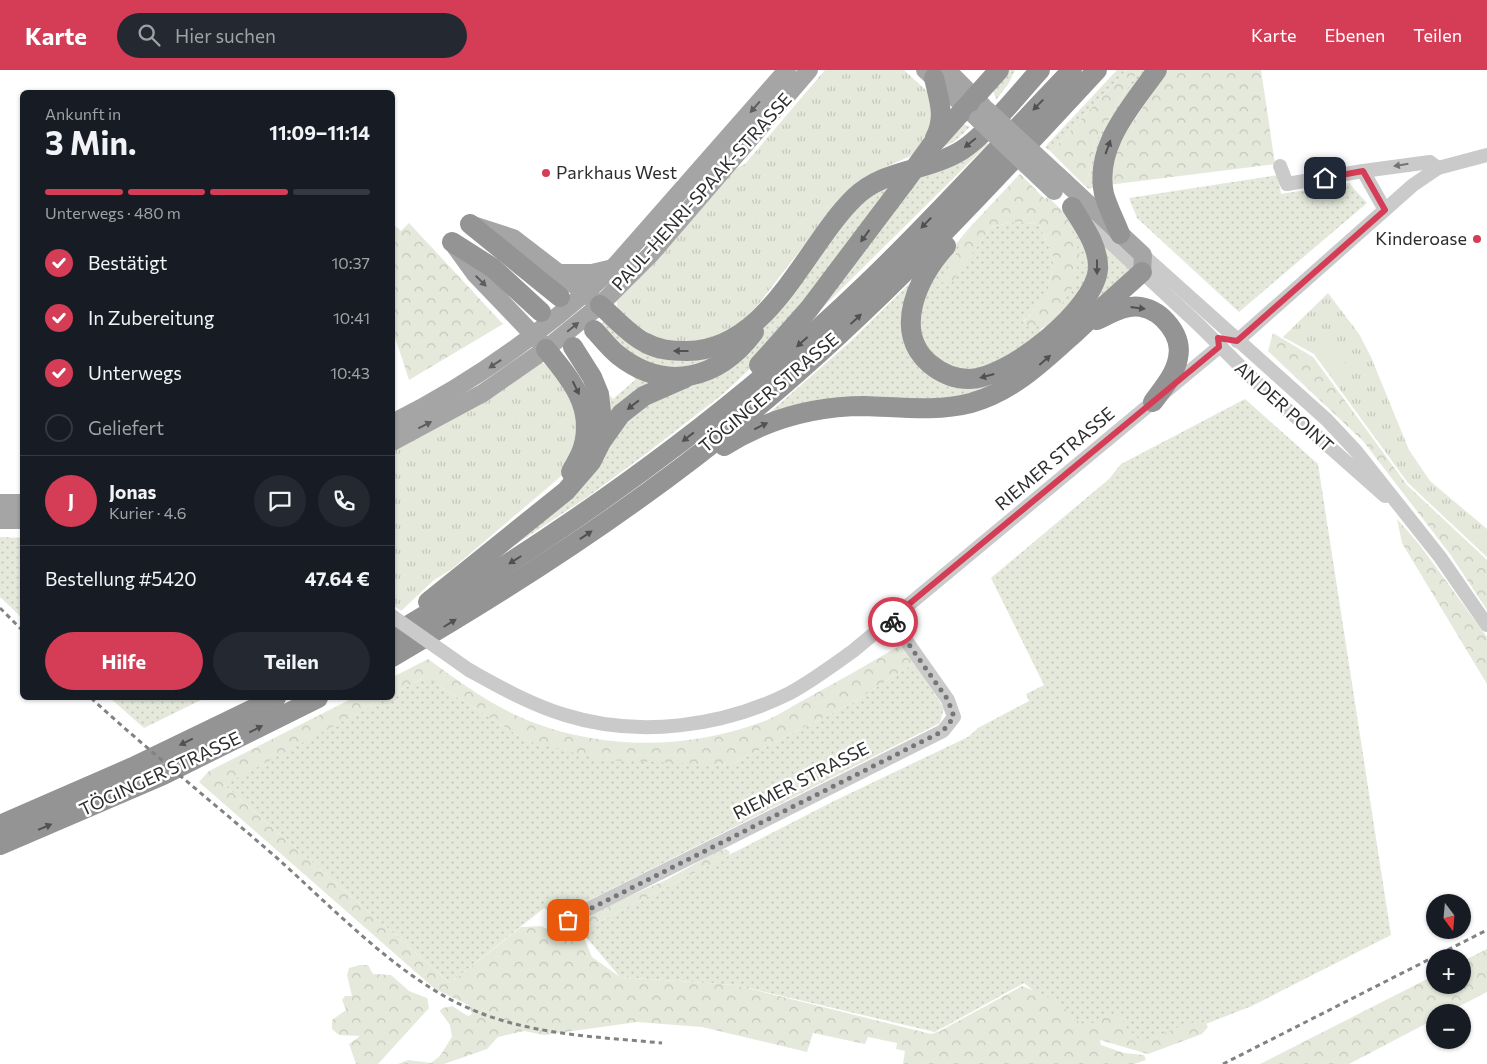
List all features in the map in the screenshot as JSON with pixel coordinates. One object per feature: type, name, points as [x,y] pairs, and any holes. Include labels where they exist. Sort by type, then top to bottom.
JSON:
[{"type":"highway","points":[[931,146],[976,108],[999,70]]},
{"type":"highway","points":[[395,628],[549,504],[586,470],[600,444],[621,414],[644,396],[711,370],[734,355],[854,198],[873,183],[894,173],[957,153],[973,142],[1040,70]]},
{"type":"highway","name":"TÖGINGER STRASSE","points":[[395,633],[556,533],[642,472],[727,407],[864,286],[1072,70]]},
{"type":"highway","name":"TÖGINGER STRASSE","points":[[395,655],[521,579],[606,522],[748,416],[878,300],[976,200],[1097,70]]},
{"type":"highway","points":[[1120,234],[1104,195],[1103,162],[1113,136],[1157,70]]},
{"type":"highway","points":[[727,407],[746,379],[809,310],[931,146],[942,121],[942,109],[935,73]]},
{"type":"highway","points":[[976,200],[964,225],[937,255],[921,282],[911,312],[913,334],[922,356],[939,371],[967,379],[993,375],[1011,366],[1071,316],[1092,291],[1098,266],[1096,252],[1072,207]]},
{"type":"highway","points":[[470,224],[560,297]]},
{"type":"highway","points":[[452,242],[493,268],[541,312]]},
{"type":"highway","points":[[672,474],[707,457],[737,438],[773,420],[816,409],[863,406],[939,408],[972,402],[993,395],[1028,374],[1077,330],[1143,264]]},
{"type":"highway","points":[[593,299],[643,341],[663,350],[676,351],[697,351],[716,347],[742,333],[772,306]]},
{"type":"highway","points":[[1077,330],[1127,308],[1141,307],[1161,316],[1173,332],[1179,346],[1179,356],[1172,375],[1153,402]]},
{"type":"highway","points":[[594,330],[619,355],[646,371],[672,377],[692,376]]},
{"type":"highway","points":[[541,342],[572,380],[582,401],[586,424],[583,448],[569,476],[549,504]]},
{"type":"highway","points":[[573,347],[592,377],[599,394],[603,430],[600,444]]},
{"type":"highway","name":"TÖGINGER STRASSE","points":[[0,825],[133,767],[272,700]]},
{"type":"highway","name":"TÖGINGER STRASSE","points":[[0,845],[163,775],[314,700]]},
{"type":"main road","name":"PAUL-HENRI-SPAAK-STRASSE","points":[[593,299],[613,268],[787,70]]},
{"type":"main road","name":"PAUL-HENRI-SPAAK-STRASSE","points":[[395,440],[458,408],[650,255],[809,70]]},
{"type":"main road","name":"AN DER POINT","points":[[935,73],[976,108],[1059,186],[1120,234],[1143,264]]},
{"type":"main road","name":"AN DER POINT","points":[[1059,186],[1072,207]]},
{"type":"main road","points":[[681,191],[695,204]]},
{"type":"main road","points":[[470,224],[513,238],[593,299]]},
{"type":"main road","points":[[452,242],[475,274],[541,342]]},
{"type":"main road","points":[[559,273],[592,273],[613,268]]},
{"type":"main road","name":"PAUL-HENRI-SPAAK-STRASSE","points":[[395,421],[541,342]]},
{"type":"main road","points":[[0,503],[20,503]]},
{"type":"main road","points":[[0,520],[20,520]]},
{"type":"street","points":[[1219,342],[1237,341],[1414,184],[1438,168],[1487,155]]},
{"type":"street","points":[[1280,166],[1287,184],[1430,162],[1438,168]]},
{"type":"street","points":[[1363,171],[1385,210]]},
{"type":"street","name":"AN DER POINT","points":[[1072,207],[1143,264],[1203,320],[1219,342],[1310,432],[1400,507]]},
{"type":"street","name":"AN DER POINT","points":[[1203,320],[1237,341],[1327,420],[1375,473],[1440,557],[1487,624]]},
{"type":"street","name":"AN DER POINT","points":[[1237,341],[1240,351],[1302,408],[1363,477]]},
{"type":"street","name":"RIEMER STRASSE","points":[[395,618],[469,670],[506,690],[565,716],[626,726],[684,725],[734,714],[762,705],[790,693],[830,668],[1153,402],[1219,342]]},
{"type":"street","name":"RIEMER STRASSE","points":[[554,926],[943,731],[954,717],[948,700],[891,619]]},
{"type":"green space","points":[[825,70],[904,70],[928,92],[934,104],[931,135],[911,156],[885,167],[858,183],[833,208],[757,306],[730,334],[700,346],[663,343],[618,312],[616,298],[733,170],[745,164]]},
{"type":"green space","points":[[1008,70],[1015,70],[1009,83],[996,100],[993,90]]},
{"type":"green space","points":[[1117,70],[1127,70],[1051,152],[1045,147]]},
{"type":"green space","points":[[1127,70],[1136,70],[1136,74],[1095,142],[1089,177],[1084,185],[1051,152]]},
{"type":"green space","points":[[1136,70],[1150,70],[1098,186],[1089,189],[1084,185],[1089,177],[1095,142],[1136,74]]},
{"type":"green space","points":[[1168,70],[1261,70],[1275,164],[1108,185],[1118,144]]},
{"type":"green space","points":[[963,124],[970,127],[955,141],[933,153]]},
{"type":"green space","points":[[983,140],[988,144],[801,329],[926,169]]},
{"type":"green space","points":[[1020,174],[1045,199],[1048,197],[1067,215],[1080,256],[1072,288],[1052,320],[1031,328],[1023,323],[1047,295],[1054,259],[1039,224],[1014,222],[991,227],[950,285],[941,282],[970,227]]},
{"type":"green space","points":[[1278,175],[1281,194],[1349,183],[1367,203],[1239,312],[1137,218],[1129,198]]},
{"type":"green space","points":[[896,182],[757,362],[723,394],[586,498],[486,564],[606,446],[630,414],[752,344],[855,204]]},
{"type":"green space","points":[[1067,215],[1082,239],[1090,262],[1088,284],[1081,296],[1054,322],[1042,328],[1035,340],[978,375],[934,361],[917,331],[916,316],[919,303],[934,274],[970,227],[942,281],[950,284],[991,227],[1014,222],[1039,224],[1054,259],[1047,296],[1023,322],[1052,320]]},
{"type":"green space","points":[[409,223],[503,324],[409,380],[395,337],[395,226],[401,231]]},
{"type":"green space","points":[[1095,234],[1130,269],[1126,278],[992,388],[962,399],[760,421],[850,342],[915,278],[903,332],[959,387],[1083,312]]},
{"type":"green space","points":[[1328,293],[1359,334],[1371,357],[1409,450],[1430,481],[1487,529],[1487,557],[1408,483],[1314,354],[1283,337]]},
{"type":"green space","points":[[606,320],[645,348],[657,355],[670,359],[700,359],[718,354],[701,368],[654,368],[618,346],[601,324]]},
{"type":"green space","points":[[1273,333],[1313,357],[1407,485],[1487,560],[1487,610],[1450,554],[1363,441],[1268,351]]},
{"type":"green space","points":[[1326,345],[1348,366],[1337,377],[1315,356]]},
{"type":"green space","points":[[540,362],[551,366],[563,378],[579,418],[569,466],[559,478],[452,569],[434,580],[401,611],[395,606],[395,446]]},
{"type":"green space","points":[[633,375],[662,383],[607,425],[604,389],[613,399],[635,380]]},
{"type":"green space","points":[[1245,399],[1318,464],[1391,935],[1252,1006],[1144,1048],[1078,1028],[1024,983],[935,1032],[735,985],[620,977],[581,931],[834,801],[968,737],[978,728],[1029,701],[1026,694],[1044,685],[991,578],[1109,479],[1121,464]]},
{"type":"green space","points":[[1397,519],[1419,544],[1487,637],[1487,684],[1402,543]]},
{"type":"green space","points":[[0,537],[20,538],[20,616],[0,597]]},
{"type":"green space","points":[[901,645],[914,663],[852,703],[730,765],[602,760],[527,741],[425,677],[395,693],[395,676],[428,659],[493,703],[521,717],[562,732],[619,742],[648,743],[706,737],[734,731],[767,720]]},
{"type":"green space","points":[[914,663],[944,708],[940,723],[556,917],[544,908],[450,983],[223,784],[382,700],[395,700],[395,693],[425,677],[527,741],[693,763],[730,765],[852,703]]},
{"type":"green space","points":[[112,700],[201,700],[144,728]]},
{"type":"green space","points":[[349,700],[382,700],[224,785],[450,983],[521,927],[541,926],[556,933],[565,924],[666,880],[718,851],[726,849],[730,852],[729,855],[581,931],[592,957],[620,977],[735,985],[931,1034],[940,1031],[1022,986],[1054,1001],[1075,1019],[1084,1024],[1089,1025],[1105,1016],[1119,1013],[1126,1027],[1142,1042],[1184,1025],[1204,1020],[1208,1027],[1202,1034],[1148,1054],[1100,1040],[1101,1045],[1124,1053],[1144,1055],[1146,1060],[1134,1064],[903,1064],[905,1051],[896,1049],[897,1043],[868,1037],[865,1044],[813,1033],[807,1052],[702,1027],[637,1022],[544,1035],[524,1031],[498,1037],[487,1049],[444,1064],[398,1064],[408,1060],[431,1063],[440,1056],[452,1037],[450,1025],[440,1011],[443,1008],[452,1006],[468,1016],[472,1014],[468,1005],[435,989],[199,782],[209,771]]},
{"type":"green space","points":[[1487,949],[1487,992],[1464,1004],[1426,1004],[1426,1024],[1349,1064],[1260,1064],[1426,980],[1426,994],[1471,994],[1471,957]]},
{"type":"green space","points":[[368,965],[373,974],[391,975],[409,991],[427,998],[429,1008],[378,1064],[356,1064],[349,1044],[360,1036],[339,1035],[332,1029],[332,1020],[346,1010],[342,1000],[345,996],[352,996],[347,975],[349,968]]},
{"type":"railway","points":[[0,608],[20,628]]},
{"type":"railway","points":[[93,700],[277,858],[370,943],[421,982],[447,998],[495,1018],[542,1030],[590,1037],[662,1043]]},
{"type":"railway","points":[[1223,1064],[1487,930]]},
{"type":"way so far","points":[[568,920],[943,731],[954,717],[948,700],[893,622]]},
{"type":"place","name":"Parkhaus West","points":[[546,173]]},
{"type":"place","name":"Kinderoase","points":[[1477,239]]},
{"type":"route","points":[[893,622],[891,619],[1200,364],[1219,347],[1218,338],[1237,341],[1385,210],[1363,171],[1325,178]]}]
